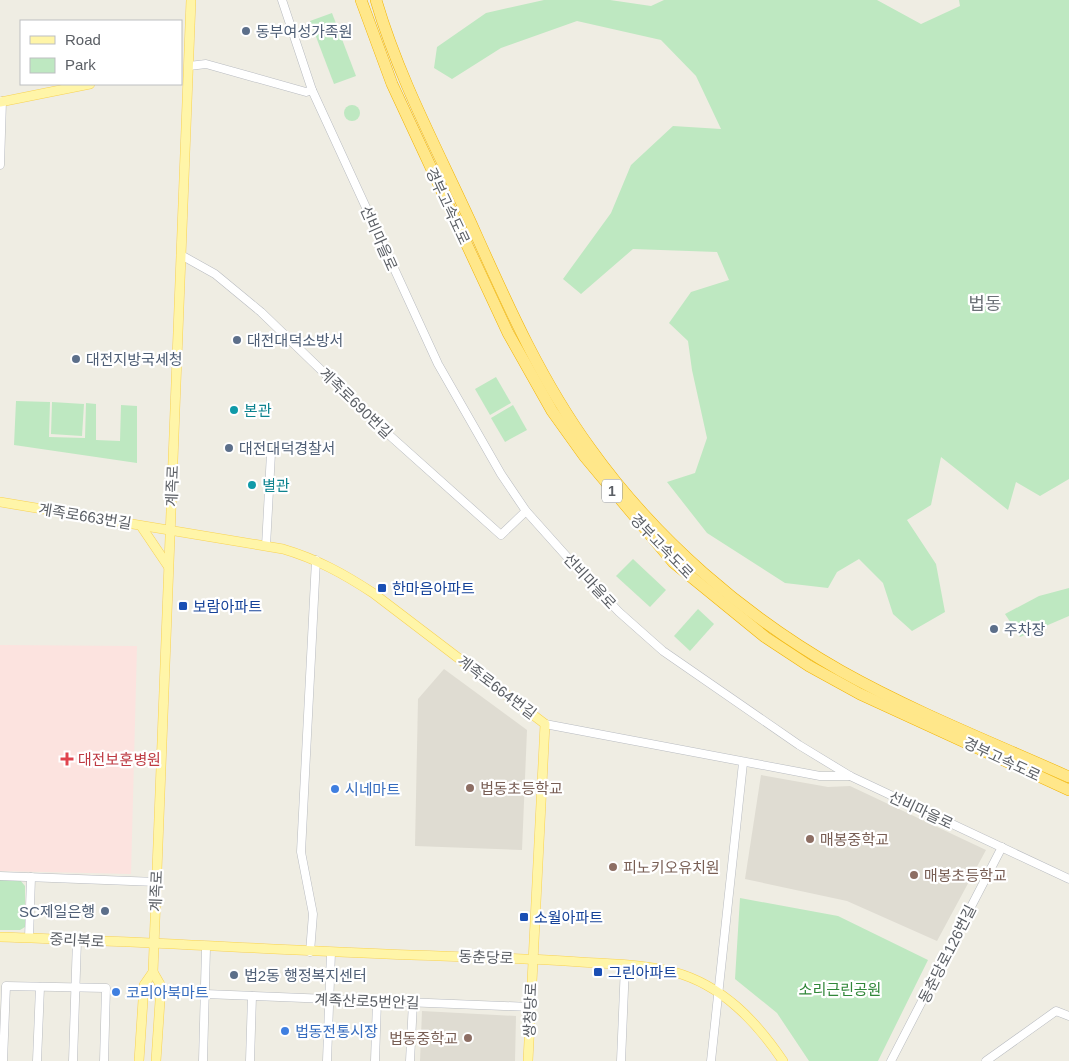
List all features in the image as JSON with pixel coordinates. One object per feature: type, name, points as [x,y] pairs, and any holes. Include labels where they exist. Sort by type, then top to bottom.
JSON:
[{"type":"highway","name":"경부고속도로","points":[[361,0],[392,84],[508,333],[552,410],[584,457],[673,562],[743,620],[809,666],[860,694],[1069,790]]},
{"type":"highway","name":"경부고속도로","points":[[376,0],[405,77],[516,324],[560,403],[590,448],[631,500],[679,552],[726,592],[790,640],[863,683],[1069,778]]},
{"type":"main road","name":"계족로","points":[[156,1061],[161,986],[153,972],[181,255],[185,66],[191,0]]},
{"type":"main road","points":[[1,101],[85,85]]},
{"type":"main road","name":"계족로663번길","points":[[0,502],[171,530]]},
{"type":"main road","points":[[141,526],[168,566]]},
{"type":"main road","name":"계족로664번길","points":[[171,530],[283,549],[336,569],[373,593],[545,724]]},
{"type":"main road","name":"쌍청당로","points":[[528,1061],[545,724]]},
{"type":"main road","name":"중리북로","points":[[0,937],[154,944]]},
{"type":"main road","name":"동춘당로","points":[[154,944],[206,948],[625,964],[674,972],[717,991],[734,1003],[765,1034],[783,1061]]},
{"type":"main road","name":"계족로","points":[[139,1061],[144,985],[153,972]]},
{"type":"street","name":"선비마을로","points":[[282,0],[312,90],[438,364],[497,466],[526,510],[601,594],[663,651],[800,745],[850,776],[1069,879]]},
{"type":"street","points":[[185,66],[206,64],[306,92],[312,90]]},
{"type":"street","points":[[0,165],[1,101]]},
{"type":"street","name":"계족로690번길","points":[[181,255],[215,274],[261,312],[378,425],[501,535],[526,510]]},
{"type":"street","points":[[266,546],[272,453]]},
{"type":"street","points":[[310,952],[313,914],[301,852],[316,560]]},
{"type":"street","name":"계족로664번길","points":[[545,724],[743,763],[820,776],[850,776]]},
{"type":"street","points":[[711,1061],[717,991],[743,763]]},
{"type":"street","name":"동춘당로126번길","points":[[891,1061],[1002,847]]},
{"type":"street","points":[[0,876],[157,882]]},
{"type":"street","points":[[29,938],[30,878]]},
{"type":"street","points":[[73,1061],[77,940]]},
{"type":"street","points":[[203,1061],[206,948]]},
{"type":"street","points":[[327,1061],[331,952]]},
{"type":"street","points":[[621,1061],[625,964]]},
{"type":"street","points":[[4,1061],[6,986],[106,988],[104,1061]]},
{"type":"street","points":[[36,1061],[40,987]]},
{"type":"street","name":"계족산로5번안길","points":[[205,994],[530,1007]]},
{"type":"street","points":[[250,1061],[252,996]]},
{"type":"street","points":[[375,1061],[377,1001]]},
{"type":"street","points":[[410,1061],[413,1002]]},
{"type":"street","points":[[986,1061],[1056,1011],[1069,1016]]},
{"type":"shaded area","name":"대전보훈병원","points":[[0,645],[137,646],[131,874],[0,871]]},
{"type":"shaded area","name":"법동초등학교","points":[[444,669],[527,730],[522,850],[415,846],[418,699]]},
{"type":"shaded area","points":[[761,775],[828,787],[850,786],[986,850],[937,941],[847,901],[745,879]]},
{"type":"shaded area","name":"법동중학교","points":[[422,1011],[516,1016],[515,1061],[420,1061]]},
{"type":"green space","points":[[544,0],[610,0],[651,6],[664,0],[877,0],[921,24],[960,6],[959,0],[1069,0],[1069,479],[1040,496],[1016,482],[1008,510],[941,457],[931,505],[907,520],[936,564],[945,612],[912,631],[893,614],[883,583],[859,559],[837,572],[828,588],[785,583],[707,533],[667,482],[695,473],[707,438],[692,370],[688,341],[669,323],[691,292],[729,280],[717,252],[633,249],[581,294],[563,279],[611,213],[631,165],[673,126],[721,129],[696,76],[661,40],[577,21],[501,48],[452,79],[434,68],[437,47],[486,13]]},
{"type":"green space","points":[[332,13],[356,76],[334,84],[310,21]]},
{"type":"green space","points":[[352,105],[360,113],[352,121],[344,113]]},
{"type":"green space","points":[[496,377],[511,403],[490,415],[475,389]]},
{"type":"green space","points":[[16,401],[50,402],[49,437],[85,438],[86,403],[96,404],[96,440],[120,441],[121,405],[137,406],[137,463],[14,445]]},
{"type":"green space","points":[[52,402],[84,404],[82,436],[51,434]]},
{"type":"green space","points":[[513,405],[527,430],[505,442],[491,418]]},
{"type":"green space","points":[[633,559],[666,590],[650,607],[616,576]]},
{"type":"green space","points":[[1069,588],[1069,616],[1020,637],[1005,614],[1039,596]]},
{"type":"green space","points":[[698,609],[714,624],[690,651],[674,636]]},
{"type":"green space","points":[[0,879],[20,880],[25,886],[25,927],[20,930],[0,930]]},
{"type":"green space","name":"소리근린공원","points":[[740,898],[838,916],[928,960],[878,1061],[809,1061],[777,1013],[735,979]]},
{"type":"place","name":"동부여성가족원","points":[[246,31]]},
{"type":"place","name":"대전대덕소방서","points":[[237,340]]},
{"type":"place","name":"대전지방국세청","points":[[76,359]]},
{"type":"place","name":"본관","points":[[234,410]]},
{"type":"place","name":"대전대덕경찰서","points":[[229,448]]},
{"type":"place","name":"별관","points":[[252,485]]},
{"type":"place","name":"한마음아파트","points":[[382,588]]},
{"type":"place","name":"보람아파트","points":[[183,606]]},
{"type":"place","name":"주차장","points":[[994,629]]},
{"type":"place","name":"대전보훈병원","points":[[67,759]]},
{"type":"place","name":"법동초등학교","points":[[470,788]]},
{"type":"place","name":"시네마트","points":[[335,789]]},
{"type":"place","name":"매봉중학교","points":[[810,839]]},
{"type":"place","name":"피노키오유치원","points":[[613,867]]},
{"type":"place","name":"매봉초등학교","points":[[914,875]]},
{"type":"place","name":"SC제일은행","points":[[105,911]]},
{"type":"place","name":"소월아파트","points":[[524,917]]},
{"type":"place","name":"그린아파트","points":[[598,972]]},
{"type":"place","name":"법2동 행정복지센터","points":[[234,975]]},
{"type":"place","name":"코리아북마트","points":[[116,992]]},
{"type":"place","name":"법동전통시장","points":[[285,1031]]},
{"type":"place","name":"법동중학교","points":[[468,1038]]},
{"type":"district","name":"법동","points":[[985,304]]}]
